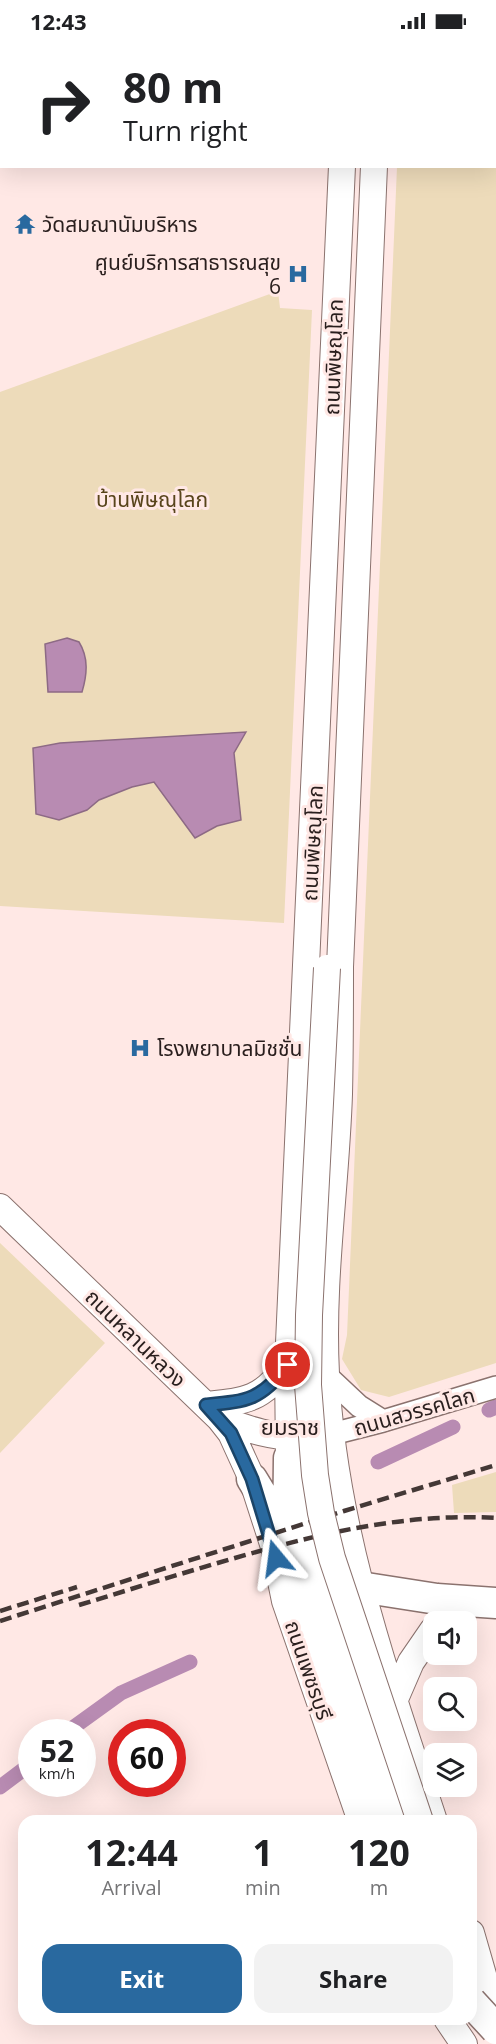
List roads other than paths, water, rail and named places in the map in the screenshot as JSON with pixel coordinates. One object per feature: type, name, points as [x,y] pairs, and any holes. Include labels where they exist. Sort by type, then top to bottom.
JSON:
[{"type":"highway","points":[[289,1448],[296,1527],[312,1613],[382,1815]]},
{"type":"highway","points":[[252,1479],[296,1527]]},
{"type":"highway","points":[[360,1587],[437,1599],[496,1603]]},
{"type":"highway","points":[[477,2008],[496,2029]]},
{"type":"main road","name":"ถนนพิษณุโลก","points":[[289,1448],[288,1365],[342,168]]},
{"type":"main road","name":"ถนนพิษณุโลก","points":[[342,1502],[326,1375],[324,1305],[339,1095],[340,967],[374,168]]},
{"type":"main road","points":[[348,786],[337,828],[333,859],[309,1315],[308,1385],[315,1475],[332,1558],[418,1815]]},
{"type":"main road","name":"ถนนหลานหลวง","points":[[0,1207],[213,1412],[289,1448],[332,1434]]},
{"type":"main road","points":[[213,1412],[266,1390],[288,1365]]},
{"type":"main road","name":"ถนนเพชรบุรี","points":[[213,1412],[231,1433],[252,1479],[274,1547],[285,1601],[359,1815]]},
{"type":"main road","points":[[289,1448],[342,1502],[360,1587],[432,1815]]},
{"type":"main road","name":"ถนนเพชรบุรี","points":[[296,1527],[326,1598],[398,1815]]},
{"type":"main road","points":[[326,1598],[360,1587]]},
{"type":"main road","points":[[395,1699],[408,1667],[423,1645]]},
{"type":"main road","points":[[477,1951],[496,2003]]},
{"type":"main road","points":[[477,1955],[496,2020]]},
{"type":"main road","points":[[477,1984],[496,2035]]},
{"type":"main road","points":[[451,2025],[464,2044]]},
{"type":"main road","points":[[470,2025],[477,2044]]},
{"type":"street","points":[[326,1375],[359,1406],[383,1421]]},
{"type":"street","name":"ถนนสวรรคโลก","points":[[332,1434],[496,1387]]},
{"type":"waterway","points":[[489,1410],[496,1407]]},
{"type":"waterway","points":[[378,1462],[453,1427]]},
{"type":"waterway","points":[[85,1719],[121,1693],[190,1662]]},
{"type":"waterway","points":[[0,1787],[18,1774]]},
{"type":"railway","points":[[0,1621],[496,1465]]},
{"type":"railway","points":[[79,1605],[249,1554],[340,1531],[433,1518],[496,1518]]},
{"type":"railway","points":[[0,1611],[77,1587]]},
{"type":"place","name":"วัดสมณานัมบริหาร","points":[[25,224]]},
{"type":"place","name":"ศูนย์บริการสาธารณสุข 6","points":[[298,274]]},
{"type":"place","name":"โรงพยาบาลมิชชั่น","points":[[140,1048]]},
{"type":"district","name":"ยมราช","points":[[290,1426]]},
{"type":"park label","name":"บ้านพิษณุโลก","points":[[152,499]]}]
